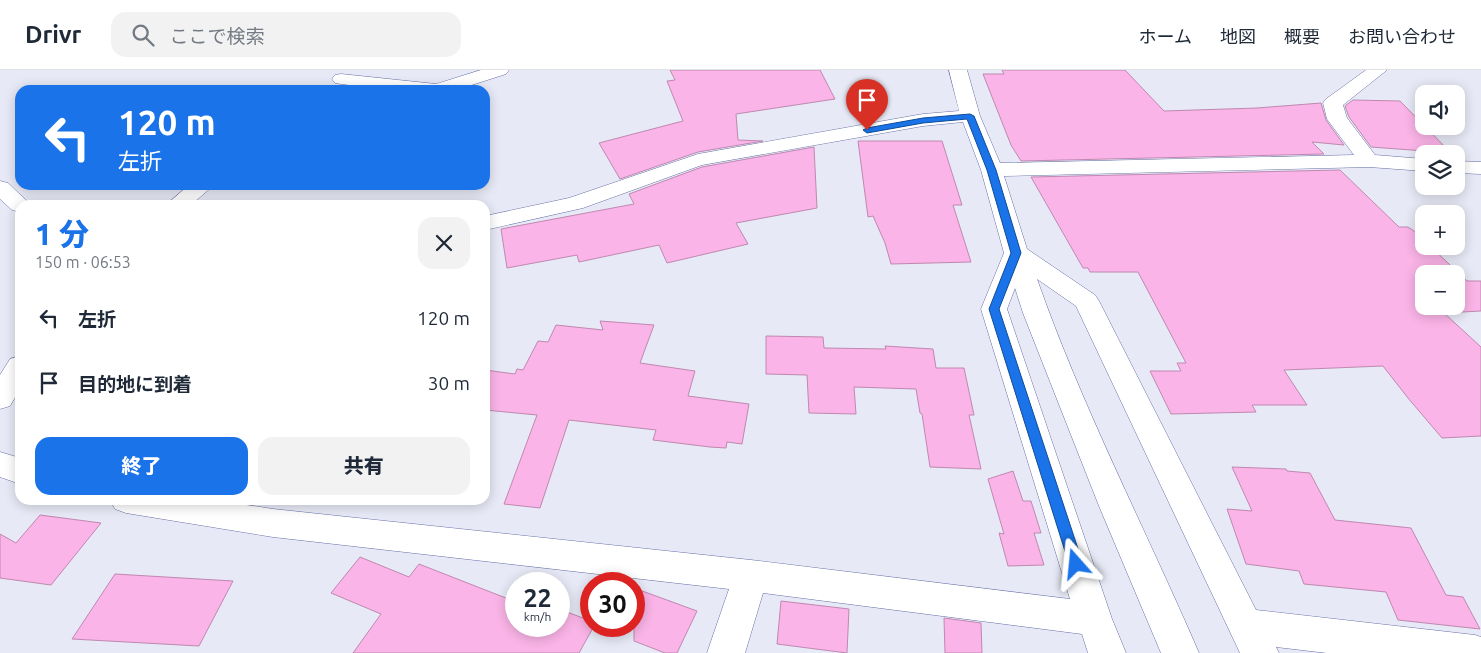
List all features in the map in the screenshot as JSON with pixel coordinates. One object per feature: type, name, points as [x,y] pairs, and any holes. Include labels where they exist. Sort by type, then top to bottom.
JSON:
[{"type":"street","points":[[454,85],[500,70]]},
{"type":"street","points":[[958,70],[970,116],[992,170],[1036,313],[1115,506],[1180,653]]},
{"type":"street","points":[[1369,161],[1337,119],[1333,103],[1378,70]]},
{"type":"street","points":[[339,80],[388,85]]},
{"type":"street","points":[[490,222],[575,203],[698,160],[923,120],[970,116]]},
{"type":"street","points":[[992,170],[1369,161],[1415,164]]},
{"type":"street","points":[[1465,167],[1481,168]]},
{"type":"street","points":[[0,188],[15,202]]},
{"type":"street","points":[[182,200],[196,190]]},
{"type":"street","points":[[1016,253],[994,309],[1107,653]]},
{"type":"street","points":[[1016,253],[1086,301],[1253,639],[1475,653]]},
{"type":"street","points":[[0,398],[15,374]]},
{"type":"street","points":[[158,505],[273,523],[751,576],[1094,618]]},
{"type":"street","points":[[726,653],[751,576]]},
{"type":"building","points":[[670,70],[820,70],[835,99],[736,114],[738,140],[763,141],[698,152],[620,179],[599,143],[683,121],[667,81],[675,80]]},
{"type":"building","points":[[1002,70],[1125,70],[1164,111],[1257,108],[1321,103],[1326,120],[1344,145],[1312,142],[1324,154],[1021,161],[1011,145],[983,74],[1004,74]]},
{"type":"building","points":[[1353,100],[1400,101],[1415,116],[1415,135],[1433,135],[1443,145],[1415,145],[1415,150],[1371,147],[1349,117],[1345,106]]},
{"type":"building","points":[[858,141],[942,141],[962,205],[953,205],[971,262],[891,264],[885,243],[873,216],[868,217]]},
{"type":"building","points":[[814,147],[817,208],[736,223],[748,244],[667,263],[659,245],[579,262],[577,255],[507,268],[501,229],[634,204],[629,194],[702,167]]},
{"type":"building","points":[[1340,170],[1399,227],[1408,227],[1415,232],[1415,255],[1440,255],[1450,265],[1415,265],[1415,315],[1446,315],[1481,347],[1481,436],[1442,438],[1383,366],[1284,370],[1307,405],[1252,405],[1256,412],[1171,414],[1150,371],[1181,371],[1177,363],[1186,363],[1138,272],[1090,272],[1088,268],[1083,268],[1031,177]]},
{"type":"building","points":[[1465,279],[1467,281],[1481,281],[1481,311],[1465,312]]},
{"type":"building","points":[[600,321],[654,325],[640,363],[695,371],[688,396],[749,404],[742,444],[727,442],[726,448],[653,440],[656,430],[569,420],[540,508],[504,504],[537,415],[490,410],[490,371],[515,374],[517,369],[523,370],[538,341],[548,342],[556,325],[603,330]]},
{"type":"building","points":[[766,336],[823,337],[824,348],[886,349],[885,346],[933,349],[936,368],[964,368],[974,415],[969,415],[981,469],[930,467],[916,389],[854,387],[856,414],[809,413],[807,375],[766,374]]},
{"type":"building","points":[[1232,467],[1286,469],[1287,471],[1310,473],[1335,520],[1411,528],[1446,595],[1463,597],[1480,629],[1398,620],[1386,592],[1304,584],[1299,571],[1246,564],[1227,509],[1252,511]]},
{"type":"building","points":[[1013,471],[1023,501],[1031,501],[1041,533],[1034,533],[1044,565],[1008,566],[999,533],[1004,534],[988,479]]},
{"type":"building","points":[[40,515],[101,523],[51,585],[0,578],[0,534],[16,543]]},
{"type":"building","points":[[360,557],[409,577],[419,564],[505,598],[505,637],[570,637],[570,613],[580,617],[580,637],[588,637],[579,653],[353,653],[381,614],[331,593]]},
{"type":"building","points":[[115,574],[233,581],[199,646],[72,639]]},
{"type":"building","points":[[645,592],[697,611],[677,653],[665,653],[634,641],[634,637],[645,637]]},
{"type":"building","points":[[781,601],[849,609],[847,653],[777,644]]},
{"type":"building","points":[[944,618],[981,623],[982,653],[945,653]]},
{"type":"route","points":[[867,130],[923,120],[970,116],[992,170],[1016,253],[994,309],[1076,564]]}]
